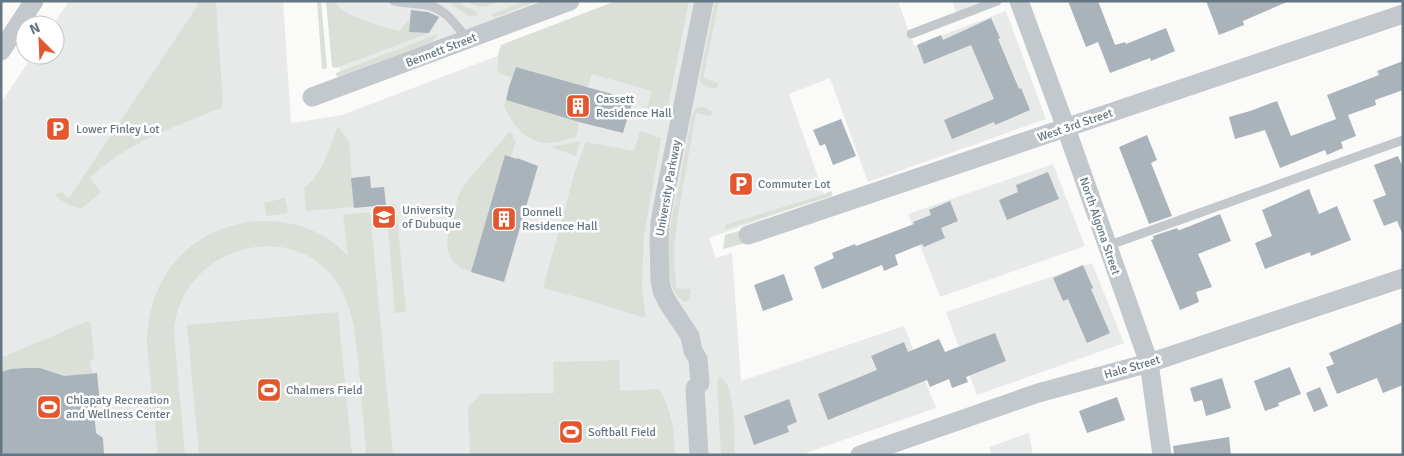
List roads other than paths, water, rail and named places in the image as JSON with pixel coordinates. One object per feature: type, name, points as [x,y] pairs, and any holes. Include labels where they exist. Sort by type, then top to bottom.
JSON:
[{"type":"street","points":[[1,51],[34,1]]},
{"type":"street","name":"Bennett Street","points":[[312,97],[570,1]]},
{"type":"street","name":"University Parkway","points":[[700,455],[695,388],[690,383],[688,359],[693,351],[690,336],[662,291],[659,241],[660,222],[666,190],[704,1]]},
{"type":"street","name":"North Algona Street","points":[[1019,1],[1149,364],[1162,455]]},
{"type":"street","name":"West 3rd Street","points":[[748,235],[1403,14]]},
{"type":"street","name":"Hale Street","points":[[860,455],[1038,393],[1149,364],[1403,278]]},
{"type":"lane","points":[[394,1],[406,4],[428,5],[440,9],[468,40]]},
{"type":"lane","points":[[910,34],[997,1]]},
{"type":"lane","points":[[1107,246],[1403,140]]},
{"type":"place","name":"Cassett Residence Hall","points":[[578,106]]},
{"type":"place","name":"Lower Finley Lot","points":[[58,129]]},
{"type":"place","name":"Commuter Lot","points":[[741,184]]},
{"type":"place","name":"University of Dubuque","points":[[384,217]]},
{"type":"place","name":"Donnell Residence Hall","points":[[504,219]]},
{"type":"place","name":"Chalmers Field","points":[[269,390]]},
{"type":"place","name":"Chlapaty Recreation and Wellness Center","points":[[49,407]]},
{"type":"place","name":"Softball Field","points":[[571,432]]}]
